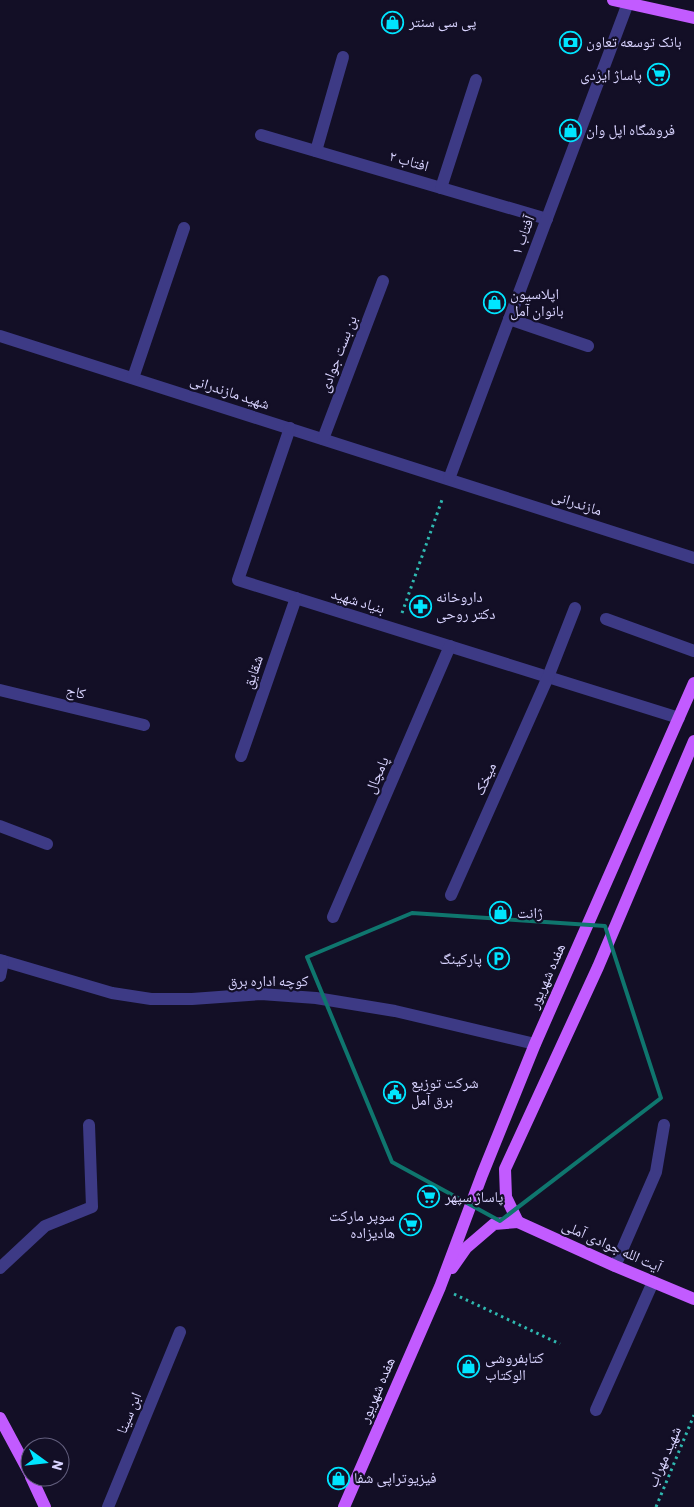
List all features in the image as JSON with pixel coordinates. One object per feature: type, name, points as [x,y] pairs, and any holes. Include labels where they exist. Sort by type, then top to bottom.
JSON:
[{"type":"main road","points":[[613,0],[694,18]]},
{"type":"main road","name":"هفده شهریور","points":[[344,1507],[440,1286],[535,1044],[694,683]]},
{"type":"main road","points":[[518,1222],[506,1196],[505,1169],[598,967],[694,741]]},
{"type":"main road","name":"هفده شهریور","points":[[440,1286],[466,1248],[494,1224],[518,1222]]},
{"type":"main road","name":"آیت الله جوادی آملی","points":[[518,1222],[694,1299]]},
{"type":"main road","points":[[0,1418],[20,1455]]},
{"type":"main road","points":[[36,1487],[45,1507]]},
{"type":"street","name":"آفتاب ۱","points":[[449,479],[628,3]]},
{"type":"street","points":[[316,151],[343,57]]},
{"type":"street","points":[[441,188],[476,80]]},
{"type":"street","name":"افتاب ۲","points":[[261,135],[547,219]]},
{"type":"street","points":[[133,378],[184,228]]},
{"type":"street","name":"بن بست جوادی","points":[[323,439],[383,281]]},
{"type":"street","points":[[509,319],[588,346]]},
{"type":"street","name":"شهید مازندرانی","points":[[0,336],[449,479]]},
{"type":"street","name":"بنیاد شهید","points":[[290,428],[238,580],[679,718]]},
{"type":"street","name":"مازندرانی","points":[[449,479],[694,558]]},
{"type":"street","name":"شقایق","points":[[241,756],[296,598]]},
{"type":"street","name":"میخک","points":[[451,895],[548,677],[575,608]]},
{"type":"street","points":[[606,620],[694,651]]},
{"type":"street","name":"پامچال","points":[[333,917],[450,646]]},
{"type":"street","name":"کاج","points":[[0,690],[144,725]]},
{"type":"street","points":[[0,826],[47,844]]},
{"type":"street","points":[[0,976],[2,961]]},
{"type":"street","name":"کوچه اداره برق","points":[[2,961],[112,992],[151,999],[192,999],[261,994],[316,998],[432,1019],[535,1044]]},
{"type":"street","points":[[0,1268],[45,1226],[92,1208],[89,1126]]},
{"type":"street","points":[[615,1266],[656,1172],[664,1126]]},
{"type":"street","points":[[596,1410],[653,1282]]},
{"type":"street","name":"ابن سینا","points":[[108,1507],[180,1332]]},
{"type":"path","points":[[396,630],[449,479]]},
{"type":"path","points":[[440,1286],[560,1344]]},
{"type":"path","name":"شهید مهراب","points":[[656,1507],[694,1415]]},
{"type":"highlighted area","points":[[412,913],[605,926],[661,1098],[500,1221],[392,1162],[307,957]]},
{"type":"place","name":"پی سی سنتر","points":[[393,22]]},
{"type":"place","name":"بانک توسعه تعاون","points":[[570,42]]},
{"type":"place","name":"پاساژ ایزدی","points":[[658,75]]},
{"type":"place","name":"فروشگاه اپل وان","points":[[570,130]]},
{"type":"place","name":"اپلاسیون بانوان آمل","points":[[494,303]]},
{"type":"place","name":"داروخانه دکتر روحی","points":[[420,606]]},
{"type":"place","name":"ژانت","points":[[501,913]]},
{"type":"place","name":"پارکینگ","points":[[498,959]]},
{"type":"place","name":"شرکت توزیع برق آمل","points":[[395,1092]]},
{"type":"place","name":"پاساژ سپهر","points":[[429,1197]]},
{"type":"place","name":"سوپر مارکت هادیزاده","points":[[411,1225]]},
{"type":"place","name":"کتابفروشی الوکتاب","points":[[469,1367]]},
{"type":"place","name":"فیزیوتراپی شفا","points":[[338,1478]]}]
